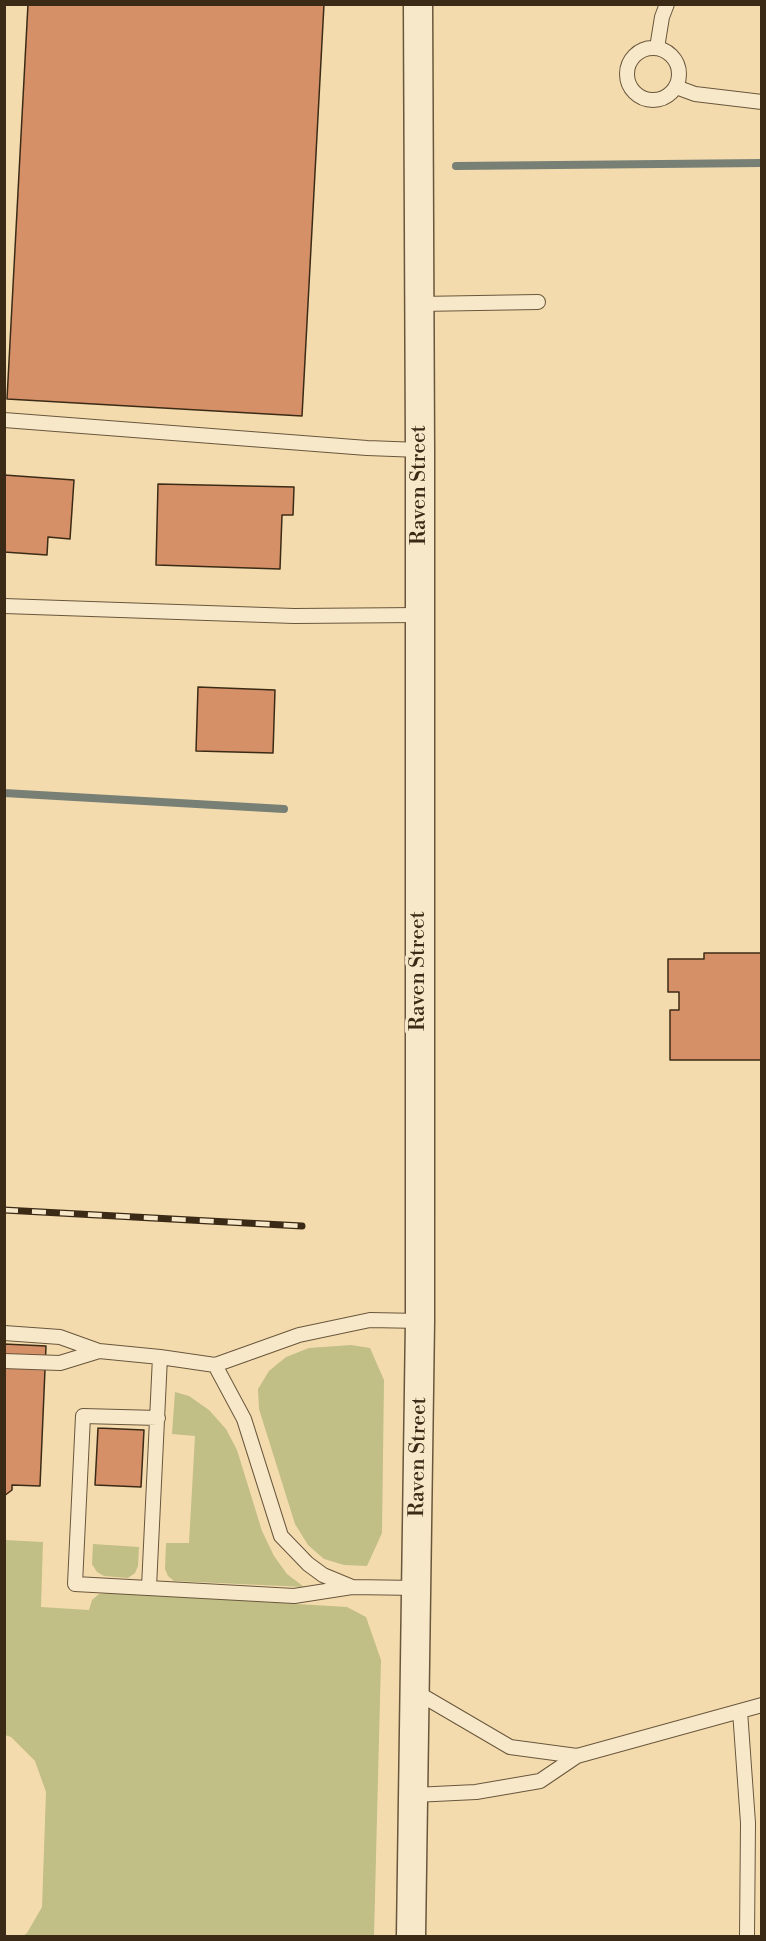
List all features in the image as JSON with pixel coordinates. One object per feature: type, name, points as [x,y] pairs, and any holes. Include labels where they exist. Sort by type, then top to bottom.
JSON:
[{"type":"street","name":"Raven Street","points":[[411,1936],[420,1321],[418,4]]},
{"type":"lane","points":[[657,48],[662,17],[667,4]]},
{"type":"lane","points":[[647,48],[657,48],[669,53],[677,62],[680,75],[676,87],[661,99],[651,100],[641,96],[633,90],[629,81],[628,70],[631,61],[647,48]]},
{"type":"lane","points":[[676,87],[695,94],[762,102]]},
{"type":"lane","points":[[419,304],[538,302]]},
{"type":"lane","points":[[4,420],[367,448],[420,450]]},
{"type":"lane","points":[[4,606],[294,616],[419,615]]},
{"type":"lane","points":[[4,1333],[60,1337],[99,1351],[214,1365],[299,1335],[370,1320],[420,1321]]},
{"type":"lane","points":[[4,1361],[60,1363],[99,1351]]},
{"type":"lane","points":[[149,1587],[160,1357]]},
{"type":"lane","points":[[214,1365],[244,1419],[280,1536],[308,1564],[323,1575],[352,1587]]},
{"type":"lane","points":[[158,1418],[83,1416],[75,1584],[294,1596],[352,1587],[417,1588]]},
{"type":"lane","points":[[416,1692],[510,1747],[577,1756]]},
{"type":"lane","points":[[414,1795],[476,1792],[540,1781],[577,1756],[762,1705]]},
{"type":"lane","points":[[740,1711],[748,1823],[747,1936]]},
{"type":"shaded area","points":[[351,1345],[370,1348],[384,1380],[382,1533],[367,1566],[344,1565],[324,1559],[308,1545],[295,1524],[259,1409],[258,1389],[269,1371],[286,1357],[309,1348]]},
{"type":"shaded area","points":[[175,1392],[189,1396],[209,1410],[226,1429],[237,1450],[262,1531],[274,1556],[287,1574],[304,1587],[174,1581],[168,1576],[165,1569],[166,1543],[189,1543],[195,1436],[172,1434]]},
{"type":"shaded area","points":[[4,1540],[43,1542],[41,1607],[89,1610],[92,1600],[99,1594],[112,1593],[347,1607],[366,1617],[381,1660],[374,1936],[23,1936],[42,1907],[46,1792],[35,1761],[11,1737],[5,1735]]},
{"type":"shaded area","points":[[93,1544],[139,1547],[138,1566],[135,1573],[128,1578],[104,1576],[97,1572],[92,1564]]},
{"type":"building","points":[[28,4],[324,4],[302,416],[7,399]]},
{"type":"building","points":[[4,475],[74,480],[70,539],[48,537],[47,555],[4,552]]},
{"type":"building","points":[[158,484],[294,487],[293,515],[282,515],[280,569],[156,565]]},
{"type":"building","points":[[198,687],[275,690],[273,753],[196,751]]},
{"type":"building","points":[[704,953],[762,953],[762,1060],[670,1060],[670,1010],[679,1010],[679,992],[668,992],[668,959],[704,959]]},
{"type":"building","points":[[4,1344],[46,1346],[40,1486],[12,1485],[12,1490],[4,1496]]},
{"type":"building","points":[[98,1428],[144,1430],[141,1487],[95,1485]]},
{"type":"waterway","points":[[456,166],[762,163]]},
{"type":"waterway","points":[[4,793],[284,809]]},
{"type":"railway","points":[[4,1210],[302,1226]]}]
